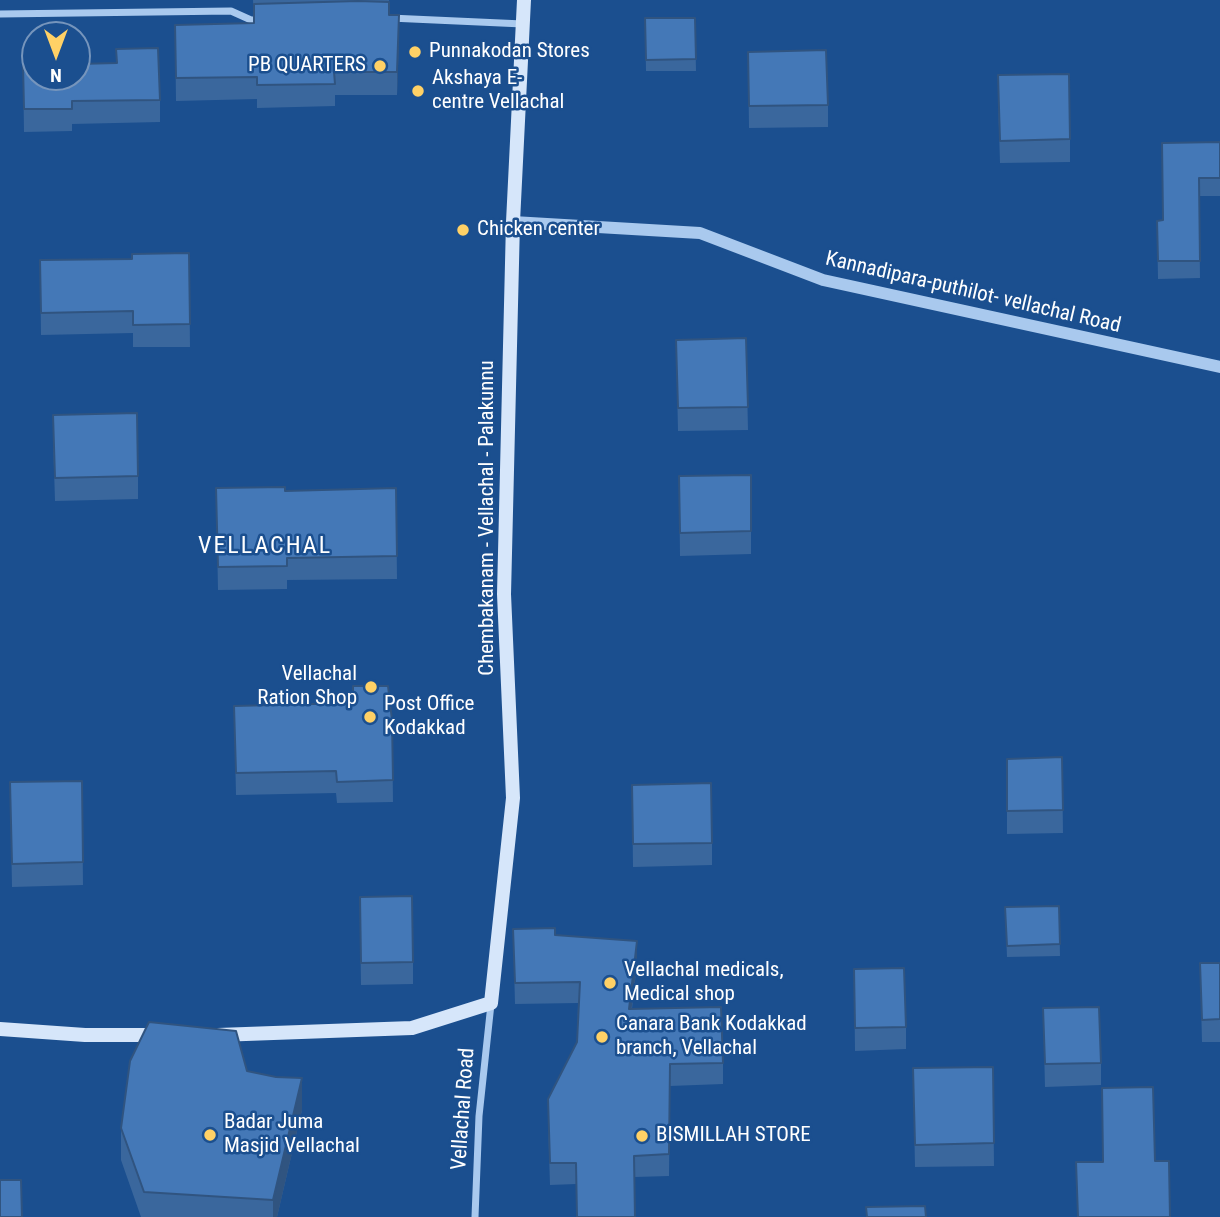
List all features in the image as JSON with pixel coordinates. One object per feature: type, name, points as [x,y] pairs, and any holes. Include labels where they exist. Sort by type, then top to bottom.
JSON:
[{"type":"main road","name":"Chembakanam - Vellachal - Palakunnu","points":[[491,1003],[513,798],[504,594],[513,222],[524,0]]},
{"type":"main road","points":[[209,1035],[412,1028],[491,1003]]},
{"type":"main road","points":[[0,1029],[85,1035],[167,1035]]},
{"type":"street","points":[[0,14],[231,11],[251,20],[278,19]]},
{"type":"street","points":[[386,18],[523,24]]},
{"type":"street","name":"Kannadipara-puthilot- vellachal Road","points":[[513,222],[700,233],[823,280],[1220,367]]},
{"type":"street","name":"Vellachal Road","points":[[475,1217],[479,1116],[491,1003]]},
{"type":"building","points":[[389,2],[389,15],[399,15],[397,72],[334,72],[335,84],[257,85],[257,77],[176,78],[175,25],[254,23],[254,4]]},
{"type":"building","points":[[645,18],[695,18],[696,59],[646,60]]},
{"type":"building","points":[[158,48],[160,100],[72,101],[72,109],[24,109],[24,91],[91,91],[91,64],[117,63],[116,49]]},
{"type":"building","points":[[826,50],[828,105],[749,106],[748,52]]},
{"type":"building","points":[[1069,74],[1070,139],[1000,141],[998,75]]},
{"type":"building","points":[[1220,142],[1220,178],[1199,178],[1200,261],[1158,261],[1157,221],[1163,220],[1162,143]]},
{"type":"building","points":[[189,253],[190,324],[133,325],[133,311],[41,313],[40,260],[132,259],[132,254]]},
{"type":"building","points":[[746,338],[748,407],[678,408],[676,340]]},
{"type":"building","points":[[137,413],[138,476],[55,478],[53,415]]},
{"type":"building","points":[[751,475],[751,531],[680,533],[679,476]]},
{"type":"building","points":[[285,487],[285,491],[396,488],[397,556],[287,558],[287,566],[218,567],[216,488]]},
{"type":"building","points":[[353,686],[388,686],[392,720],[393,780],[337,782],[336,771],[236,773],[234,706],[353,703]]},
{"type":"building","points":[[1062,757],[1063,810],[1007,811],[1007,759]]},
{"type":"building","points":[[82,781],[83,862],[12,864],[10,782]]},
{"type":"building","points":[[711,783],[712,843],[633,844],[632,785]]},
{"type":"building","points":[[412,896],[413,962],[361,963],[360,897]]},
{"type":"building","points":[[1059,906],[1060,944],[1007,946],[1005,907]]},
{"type":"building","points":[[555,928],[555,935],[637,941],[629,1009],[721,1007],[723,1063],[670,1064],[669,1154],[634,1156],[635,1217],[577,1217],[576,1163],[550,1163],[548,1099],[577,1042],[580,982],[515,983],[513,929]]},
{"type":"building","points":[[1200,963],[1220,963],[1220,1019],[1202,1020]]},
{"type":"building","points":[[904,968],[906,1027],[855,1028],[854,969]]},
{"type":"building","points":[[1099,1007],[1101,1063],[1045,1064],[1043,1008]]},
{"type":"building","name":"Badar Juma Masjid Vellachal","points":[[149,1022],[236,1031],[247,1071],[276,1077],[302,1078],[273,1200],[144,1192],[121,1128],[130,1061]]},
{"type":"building","points":[[993,1067],[994,1143],[915,1145],[913,1068]]},
{"type":"building","points":[[1153,1087],[1155,1161],[1169,1161],[1170,1217],[1078,1217],[1076,1162],[1103,1162],[1102,1088]]},
{"type":"building","points":[[0,1180],[21,1180],[22,1217],[0,1217]]},
{"type":"building","points":[[925,1206],[926,1217],[867,1217],[866,1207]]},
{"type":"place","name":"Punnakodan Stores","points":[[415,52]]},
{"type":"place","name":"PB QUARTERS","points":[[380,66]]},
{"type":"place","name":"Akshaya E- centre Vellachal","points":[[418,91]]},
{"type":"place","name":"Chicken center","points":[[463,230]]},
{"type":"place","name":"Vellachal Ration Shop","points":[[371,687]]},
{"type":"place","name":"Post Office Kodakkad","points":[[370,717]]},
{"type":"place","name":"Vellachal medicals, Medical shop","points":[[610,983]]},
{"type":"place","name":"Canara Bank Kodakkad branch, Vellachal","points":[[602,1037]]},
{"type":"place","name":"Badar Juma Masjid Vellachal","points":[[210,1135]]},
{"type":"place","name":"BISMILLAH STORE","points":[[642,1136]]},
{"type":"district","name":"VELLACHAL","points":[[265,547]]}]
